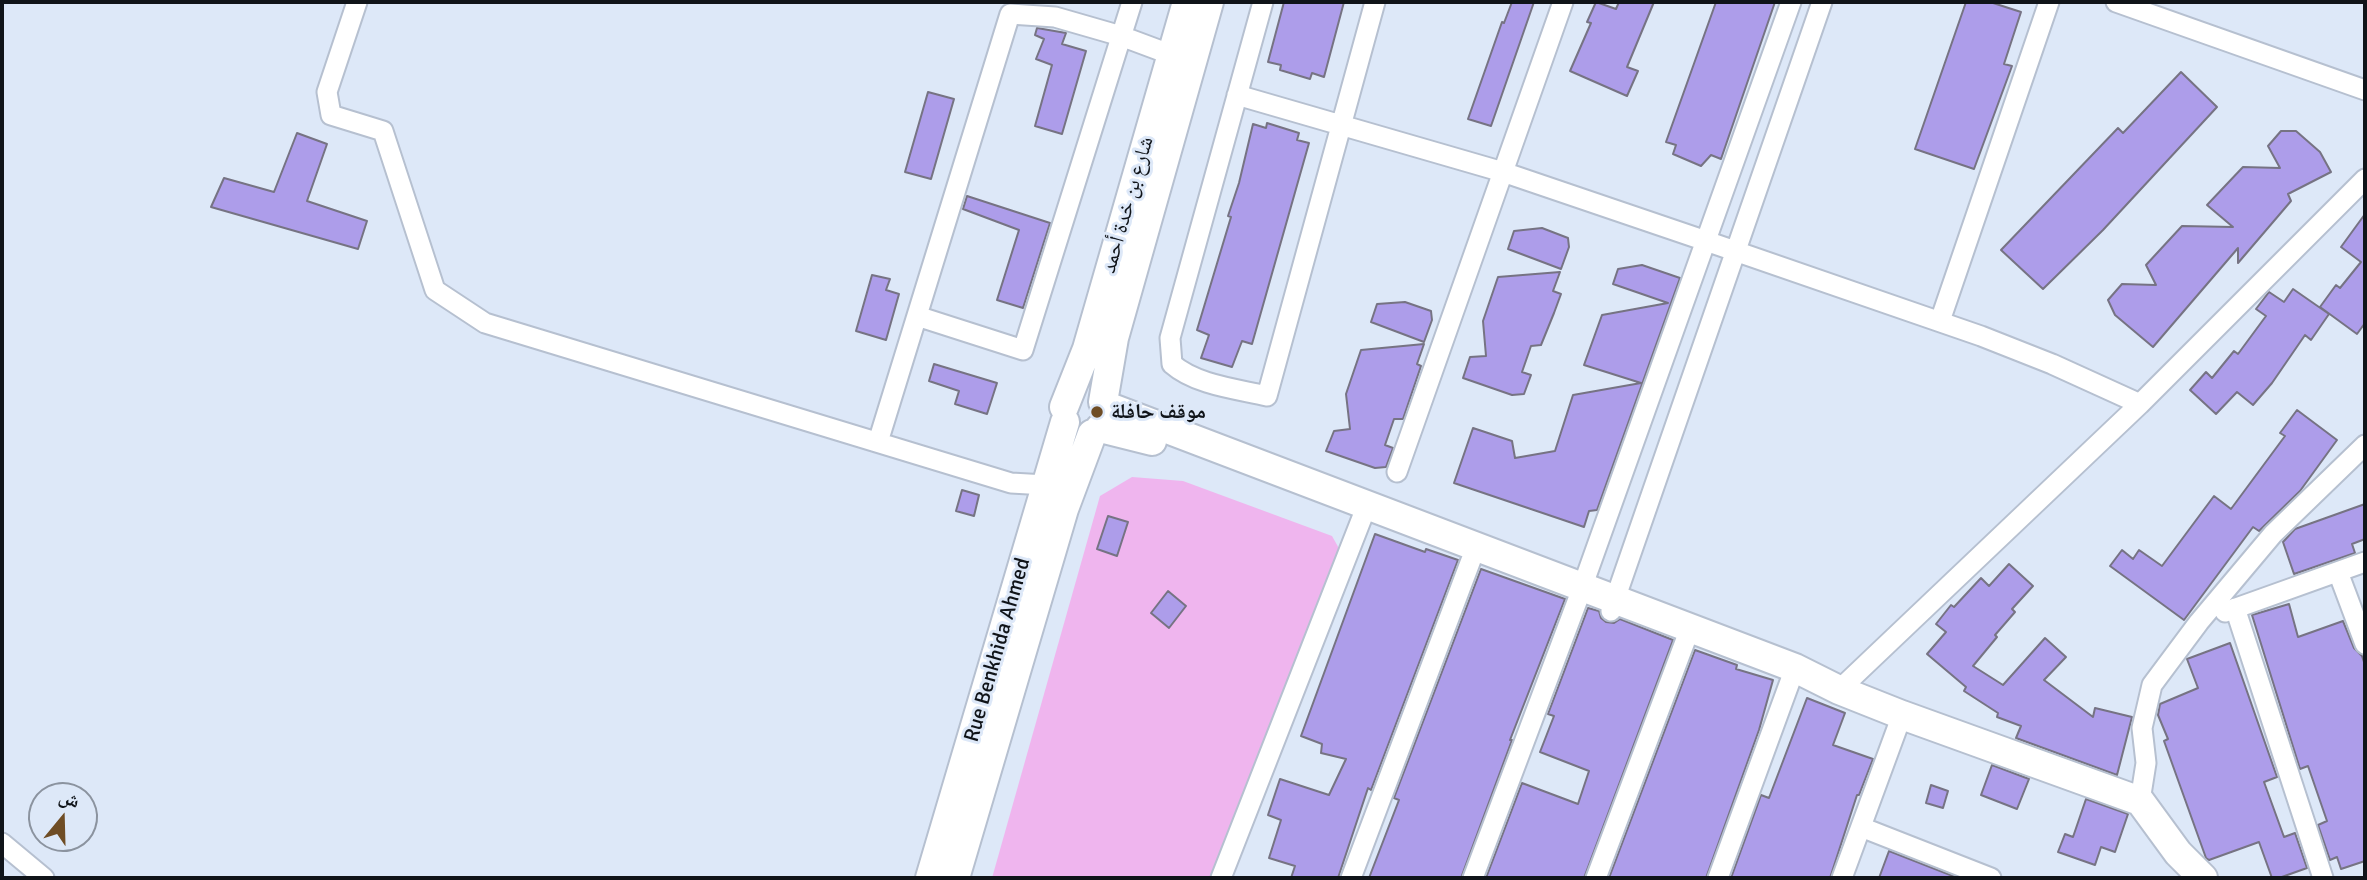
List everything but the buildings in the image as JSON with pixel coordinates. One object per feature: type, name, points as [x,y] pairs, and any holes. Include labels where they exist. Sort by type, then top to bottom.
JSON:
[{"type":"main road","name":"شارع بن خدة أحمد","points":[[1064,414],[1087,349],[1187,2]]},
{"type":"main road","points":[[955,878],[1064,509],[1100,417],[1114,338],[1209,2]]},
{"type":"main road","points":[[1100,417],[1086,435],[1073,432],[1064,414],[1067,401],[1079,393],[1092,394],[1100,417],[1158,443],[1364,512],[1676,631],[2140,802],[2178,853],[2203,878]]},
{"type":"main road","name":"Rue Benkhida Ahmed","points":[[930,878],[1046,485],[1064,414]]},
{"type":"main road","points":[[1364,512],[1471,560],[1580,593]]},
{"type":"street","points":[[357,2],[327,92],[331,115],[383,131],[435,290],[485,323],[1011,483],[1046,485]]},
{"type":"street","points":[[917,316],[1023,350],[1132,2]]},
{"type":"street","points":[[1263,2],[1170,338],[1172,364],[1182,372],[1267,396],[1375,2]]},
{"type":"street","points":[[1397,472],[1563,2]]},
{"type":"street","points":[[1473,878],[1580,593],[1790,2]]},
{"type":"street","points":[[1613,605],[1822,2]]},
{"type":"street","points":[[1940,321],[2049,2]]},
{"type":"street","points":[[2116,2],[2365,90]]},
{"type":"street","points":[[878,442],[1010,14],[1055,17],[1121,36],[1172,55]]},
{"type":"street","points":[[1237,95],[1503,172],[1940,321],[2052,364],[2140,404]]},
{"type":"street","points":[[1839,690],[2140,404],[2365,179]]},
{"type":"street","points":[[2140,802],[2146,763],[2142,728],[2152,685],[2199,622],[2273,534],[2365,445]]},
{"type":"street","points":[[1221,878],[1364,512]]},
{"type":"street","points":[[1351,878],[1471,560]]},
{"type":"street","points":[[2199,622],[2365,562]]},
{"type":"street","points":[[2339,572],[2365,644]]},
{"type":"street","points":[[2235,608],[2323,878]]},
{"type":"street","points":[[1596,878],[1676,631]]},
{"type":"street","points":[[1718,878],[1793,673]]},
{"type":"street","points":[[1842,878],[1902,715]]},
{"type":"street","points":[[1861,827],[1992,878]]},
{"type":"street","points":[[2,843],[44,878]]},
{"type":"shaded area","points":[[1132,477],[1183,481],[1332,536],[1341,552],[1221,878],[992,878],[1100,496]]},
{"type":"place","name":"موقف حافلة","points":[[1097,412]]}]
